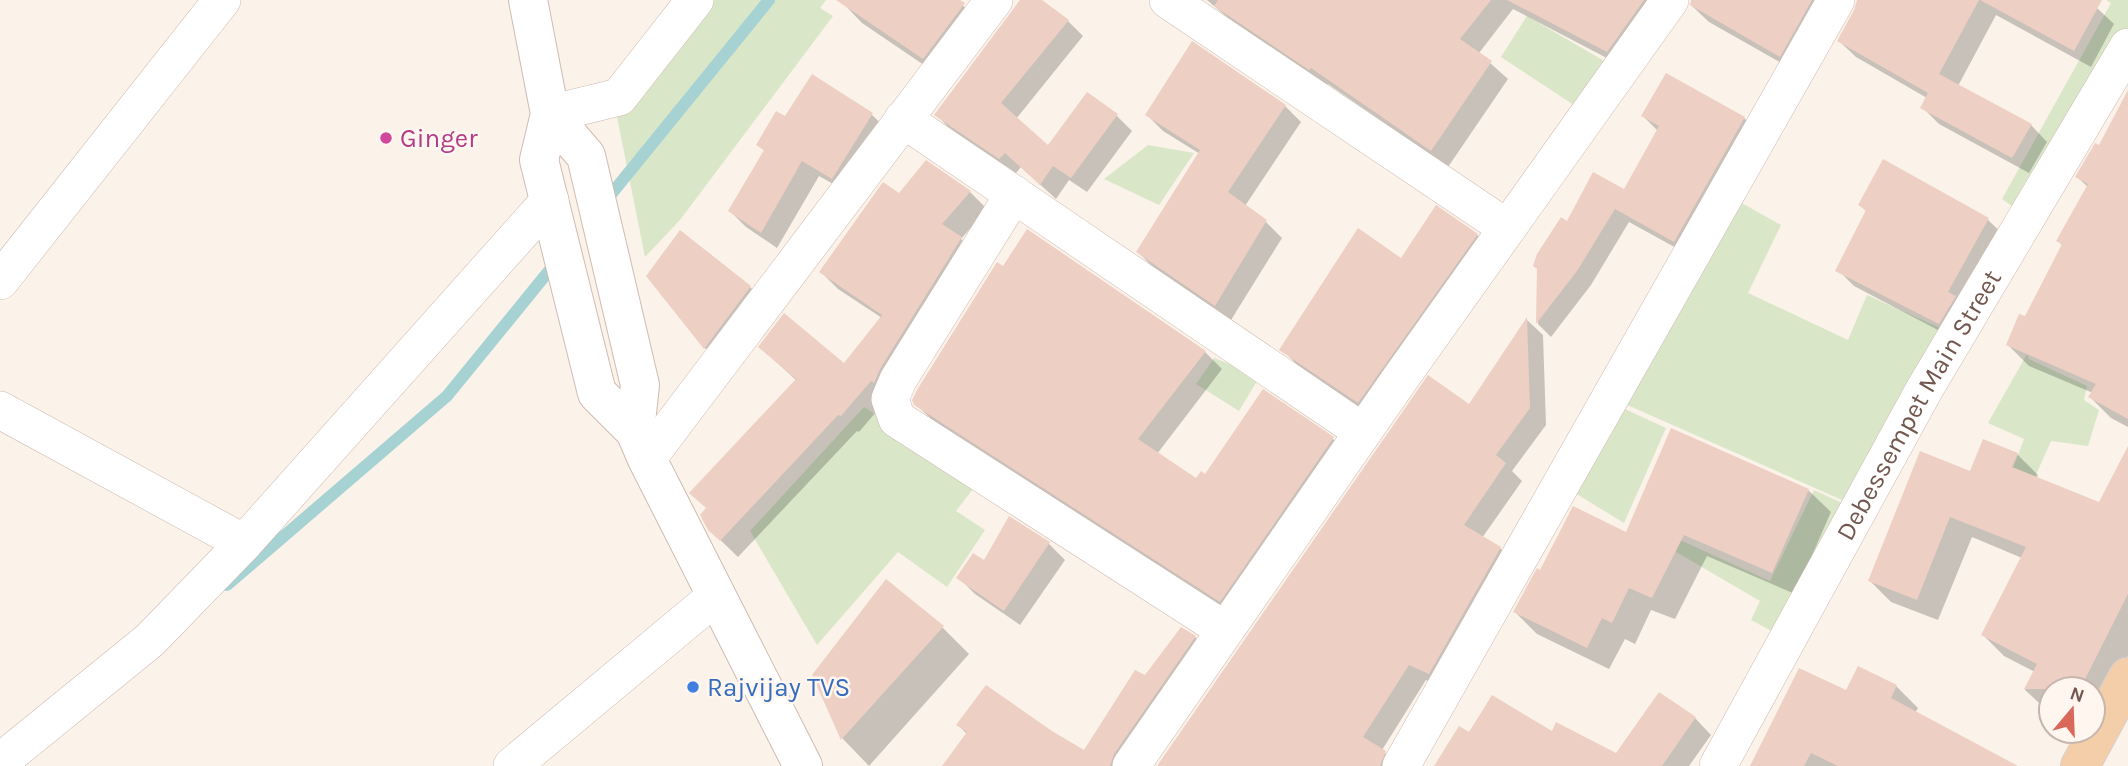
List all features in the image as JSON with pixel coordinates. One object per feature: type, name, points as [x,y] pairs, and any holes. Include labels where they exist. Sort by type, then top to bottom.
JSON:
[{"type":"main road","points":[[2080,766],[2128,677]]},
{"type":"street","points":[[0,281],[222,0]]},
{"type":"street","points":[[528,0],[550,114],[539,160],[597,393],[641,445],[803,766]]},
{"type":"street","points":[[550,114],[619,97],[695,0]]},
{"type":"street","points":[[641,445],[904,119],[994,0]]},
{"type":"street","points":[[1168,0],[1507,228]]},
{"type":"street","points":[[1131,766],[1363,432],[1670,0]]},
{"type":"street","points":[[1401,766],[1836,0]]},
{"type":"street","name":"Debessempet Main Street","points":[[1718,766],[1924,390],[2128,47]]},
{"type":"street","points":[[550,114],[586,156],[640,385],[641,445]]},
{"type":"street","points":[[904,119],[1363,432]]},
{"type":"street","points":[[1014,194],[898,380],[890,399],[897,419],[1225,630]]},
{"type":"street","points":[[5,752],[150,640],[244,543],[550,200]]},
{"type":"street","points":[[0,411],[244,543]]},
{"type":"street","points":[[512,766],[716,596]]},
{"type":"green space","points":[[711,0],[826,0],[820,8],[833,16],[680,220],[645,257],[617,117]]},
{"type":"green space","points":[[2106,0],[2128,0],[2128,30],[2020,212],[2002,199],[2111,3]]},
{"type":"green space","points":[[1527,16],[1611,65],[1583,111],[1501,57]]},
{"type":"green space","points":[[1148,145],[1194,153],[1159,205],[1104,179]]},
{"type":"green space","points":[[1731,197],[1781,225],[1748,293],[1848,340],[1867,295],[1949,332],[1851,504],[1616,400]]},
{"type":"green space","points":[[2027,354],[2029,359],[2087,386],[2084,400],[2099,410],[2088,446],[2051,441],[2030,488],[2009,479],[2024,439],[1988,423]]},
{"type":"green space","points":[[1214,358],[1260,376],[1239,411],[1196,384]]},
{"type":"green space","points":[[1614,404],[1666,428],[1624,523],[1570,490]]},
{"type":"green space","points":[[864,407],[979,481],[956,511],[985,530],[947,587],[898,552],[817,645],[750,531]]},
{"type":"green space","points":[[1814,490],[1853,508],[1781,636],[1751,620],[1760,601],[1671,549],[1678,539],[1770,581]]},
{"type":"building","points":[[836,0],[960,0],[965,3],[923,59]]},
{"type":"building","points":[[1020,0],[1042,0],[1069,20],[1001,103],[1048,145],[1087,92],[1118,114],[1071,178],[1053,166],[1040,185],[1005,153],[999,159],[934,115]]},
{"type":"building","points":[[1218,0],[1491,0],[1460,39],[1492,61],[1431,151],[1311,68],[1309,70],[1214,6]]},
{"type":"building","points":[[1507,0],[1644,0],[1607,52]]},
{"type":"building","points":[[1691,0],[1812,0],[1780,57],[1690,5]]},
{"type":"building","points":[[1857,0],[1979,0],[1939,74],[2032,124],[2012,158],[1920,108],[1928,93],[1837,41]]},
{"type":"building","points":[[1980,0],[2102,0],[2074,51]]},
{"type":"building","points":[[1192,41],[1286,105],[1228,192],[1267,220],[1215,306],[1136,252],[1200,150],[1145,115]]},
{"type":"building","points":[[1666,73],[1745,117],[1674,242],[1615,209],[1577,271],[1536,324],[1537,269],[1533,266],[1537,254],[1561,217],[1567,221],[1593,172],[1624,189],[1659,126],[1641,116]]},
{"type":"building","points":[[812,74],[873,113],[832,179],[802,161],[761,233],[728,211],[764,150],[756,145],[776,111],[785,116]]},
{"type":"building","points":[[2128,90],[2128,419],[2088,397],[2096,384],[2006,345],[2019,314],[2025,316],[2062,244],[2056,241],[2088,184],[2075,177],[2095,143],[2099,145]]},
{"type":"building","points":[[1883,159],[1989,218],[1948,292],[1956,296],[1939,324],[1835,271],[1866,210],[1858,205]]},
{"type":"building","points":[[926,160],[971,191],[942,224],[962,237],[874,383],[871,381],[841,416],[838,415],[720,541],[708,530],[700,515],[706,508],[689,493],[796,379],[758,347],[784,313],[844,363],[882,315],[819,272],[883,182],[899,193]]},
{"type":"building","points":[[1436,205],[1478,234],[1358,403],[1279,350],[1358,228],[1401,258]]},
{"type":"building","points":[[1027,229],[1206,351],[1138,439],[1196,478],[1201,471],[1205,474],[1263,389],[1334,437],[1220,602],[914,405],[912,400],[917,390],[997,262],[1003,266]]},
{"type":"building","points":[[680,230],[751,286],[704,349],[646,276]]},
{"type":"building","points":[[1527,317],[1530,408],[1496,455],[1506,463],[1464,525],[1501,547],[1429,674],[1409,665],[1363,737],[1386,751],[1380,766],[1157,766],[1428,375],[1469,404]]},
{"type":"building","points":[[1671,428],[1809,489],[1772,573],[1684,535],[1652,598],[1629,588],[1612,623],[1602,618],[1587,648],[1513,612],[1537,568],[1540,570],[1573,506],[1626,532]]},
{"type":"building","points":[[1983,439],[2018,453],[2012,467],[2099,502],[2128,446],[2128,594],[2087,675],[2037,675],[2037,689],[2024,689],[2037,664],[1981,635],[2026,547],[1950,517],[1917,600],[1868,581],[1920,451],[1970,471]]},
{"type":"building","points":[[1009,516],[1050,542],[1004,611],[956,578],[973,553],[984,560]]},
{"type":"building","points":[[886,579],[944,626],[841,740],[812,675]]},
{"type":"building","points":[[1181,627],[1196,636],[1114,754],[1110,766],[942,766],[967,732],[956,725],[986,685],[1084,750],[1135,670],[1145,675]]},
{"type":"building","points":[[1858,666],[1897,685],[1891,698],[2018,766],[1838,766],[1811,753],[1804,766],[1750,766],[1799,668],[1846,690]]},
{"type":"building","points":[[1659,692],[1696,717],[1662,766],[1434,766],[1459,726],[1469,732],[1492,695],[1552,731],[1556,722],[1616,753]]},
{"type":"waterway","points":[[604,203],[769,0]]},
{"type":"waterway","points":[[227,585],[447,396],[557,261]]},
{"type":"place","name":"Ginger","points":[[386,138]]},
{"type":"place","name":"Rajvijay TVS","points":[[693,687]]}]
